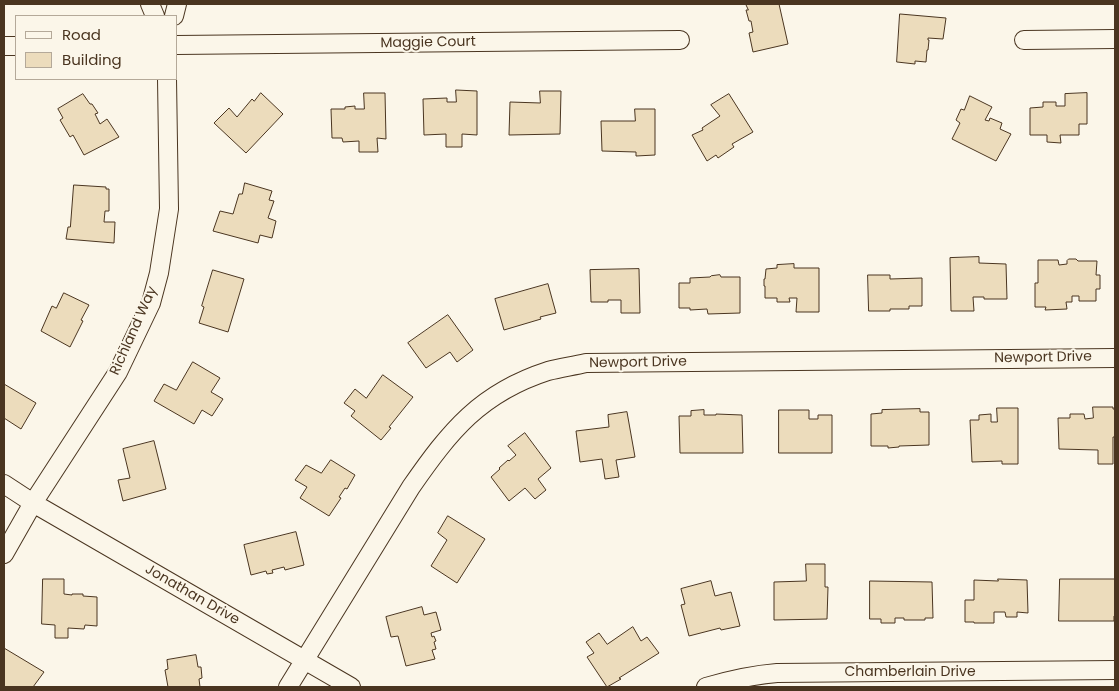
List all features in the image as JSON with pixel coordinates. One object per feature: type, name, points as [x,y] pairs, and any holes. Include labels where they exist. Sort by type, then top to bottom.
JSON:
[{"type":"street","points":[[1024,40],[1115,39]]},
{"type":"street","name":"Maggie Court","points":[[178,45],[680,40]]},
{"type":"street","name":"Richland Way","points":[[4,554],[34,503],[118,372],[151,302],[159,273],[169,209],[167,80]]},
{"type":"street","name":"Newport Drive","points":[[288,687],[411,487],[449,435],[478,407],[519,382],[549,371],[586,363],[1115,358]]},
{"type":"street","name":"Jonathan Drive","points":[[4,484],[351,687]]},
{"type":"street","name":"Chamberlain Drive","points":[[706,687],[752,675],[776,673],[1115,670]]},
{"type":"building","points":[[746,4],[779,4],[788,44],[753,52],[749,33],[753,32]]},
{"type":"building","points":[[900,14],[946,18],[943,39],[928,38],[926,62],[915,61],[915,64],[897,62]]},
{"type":"building","points":[[456,90],[477,91],[477,135],[462,134],[462,147],[446,147],[446,134],[424,135],[423,99],[447,98],[447,102],[456,102]]},
{"type":"building","points":[[540,91],[561,91],[560,134],[509,135],[510,102],[540,103]]},
{"type":"building","points":[[261,93],[283,114],[246,153],[214,123],[229,108],[237,117],[252,99],[254,101]]},
{"type":"building","points":[[364,93],[385,93],[386,139],[377,138],[378,152],[359,152],[359,141],[343,142],[342,138],[332,138],[331,109],[345,109],[345,107],[355,106],[355,109],[364,109]]},
{"type":"building","points":[[1087,93],[1087,124],[1079,124],[1079,135],[1060,135],[1061,143],[1047,142],[1047,135],[1030,135],[1030,108],[1043,107],[1043,102],[1056,102],[1056,106],[1065,106],[1065,94]]},
{"type":"building","points":[[83,94],[98,113],[95,114],[100,124],[107,119],[119,137],[84,155],[73,135],[70,137],[60,120],[63,118],[58,109]]},
{"type":"building","points":[[729,94],[753,132],[732,144],[734,147],[718,158],[716,155],[707,161],[692,135],[703,130],[702,128],[720,116],[711,105]]},
{"type":"building","points":[[970,96],[992,107],[985,120],[989,121],[990,118],[1002,123],[1000,129],[1011,134],[996,161],[952,139],[960,123],[956,120],[961,109],[964,110]]},
{"type":"building","points":[[635,109],[655,109],[655,155],[636,156],[636,152],[602,151],[601,121],[635,121]]},
{"type":"building","points":[[245,183],[272,191],[269,200],[274,201],[268,218],[276,221],[272,238],[260,235],[258,243],[213,231],[220,211],[233,214],[239,194],[242,194]]},
{"type":"building","points":[[74,185],[106,187],[106,189],[109,189],[109,211],[105,211],[104,222],[115,222],[114,243],[66,239],[68,227],[70,227]]},
{"type":"building","points":[[979,257],[979,263],[1006,264],[1007,299],[973,297],[974,311],[951,311],[950,258]]},
{"type":"building","points":[[1069,259],[1097,261],[1096,275],[1100,275],[1100,289],[1096,289],[1096,301],[1079,301],[1079,296],[1072,296],[1072,302],[1066,302],[1067,309],[1045,310],[1046,307],[1035,307],[1035,283],[1038,283],[1038,260],[1058,260],[1059,265],[1067,264]]},
{"type":"building","points":[[794,264],[794,268],[819,268],[819,312],[796,312],[797,298],[789,298],[790,302],[777,302],[777,298],[765,298],[764,279],[766,269],[777,268],[777,265]]},
{"type":"building","points":[[639,269],[640,313],[621,313],[621,300],[591,302],[590,270]]},
{"type":"building","points":[[213,270],[244,279],[228,332],[199,323]]},
{"type":"building","points":[[720,275],[721,277],[740,277],[740,313],[708,314],[707,309],[690,310],[690,308],[679,308],[679,283],[690,283],[690,278]]},
{"type":"building","points":[[868,275],[890,275],[890,279],[922,278],[922,306],[909,306],[909,309],[890,309],[890,311],[869,311]]},
{"type":"building","points":[[548,284],[556,313],[504,330],[495,299]]},
{"type":"building","points":[[64,293],[89,305],[70,347],[41,331],[52,306],[56,308]]},
{"type":"building","points":[[448,315],[473,350],[457,362],[450,352],[426,368],[408,343]]},
{"type":"building","points":[[193,362],[220,378],[211,392],[223,399],[212,416],[202,410],[194,424],[154,401],[164,384],[176,390]]},
{"type":"building","points":[[383,375],[413,397],[381,440],[351,416],[355,411],[344,403],[355,389],[366,398]]},
{"type":"building","points":[[4,384],[36,403],[21,429],[4,418]]},
{"type":"building","points":[[1093,407],[1113,407],[1115,409],[1113,464],[1098,464],[1098,450],[1059,449],[1058,418],[1070,418],[1070,414],[1084,414],[1085,419],[1093,418]]},
{"type":"building","points":[[997,408],[1018,408],[1018,464],[1002,464],[1002,461],[972,462],[970,420],[979,420],[979,415],[991,414],[991,422],[997,422]]},
{"type":"building","points":[[920,409],[920,412],[929,412],[929,445],[888,448],[888,446],[871,446],[871,414],[882,413],[882,410]]},
{"type":"building","points":[[704,410],[704,415],[742,415],[743,453],[680,453],[679,416],[691,416],[691,411]]},
{"type":"building","points":[[779,410],[809,410],[809,419],[818,419],[818,415],[832,415],[832,453],[779,453]]},
{"type":"building","points":[[627,412],[635,457],[616,460],[619,477],[605,479],[602,459],[580,462],[576,431],[609,427],[608,415]]},
{"type":"building","points":[[525,433],[551,468],[538,479],[546,490],[535,499],[525,488],[509,501],[491,477],[508,460],[516,455],[508,446]]},
{"type":"building","points":[[154,441],[166,489],[123,501],[118,480],[130,478],[123,449]]},
{"type":"building","points":[[331,460],[355,475],[347,489],[345,488],[339,497],[341,498],[329,516],[300,498],[307,487],[295,480],[306,465],[321,473]]},
{"type":"building","points":[[448,516],[485,539],[457,583],[431,566],[447,540],[438,533]]},
{"type":"building","points":[[296,532],[304,565],[285,570],[284,567],[272,570],[273,573],[267,574],[266,571],[251,575],[244,545]]},
{"type":"building","points":[[806,564],[825,564],[825,587],[828,587],[827,619],[774,620],[774,582],[806,581]]},
{"type":"building","points":[[43,579],[64,579],[64,594],[83,594],[83,596],[97,597],[97,626],[85,625],[84,629],[68,628],[68,638],[55,638],[55,625],[42,624]]},
{"type":"building","points":[[998,579],[1027,580],[1028,613],[1017,612],[1017,617],[1006,617],[1005,612],[994,612],[994,623],[965,622],[965,600],[974,600],[974,580],[998,581]]},
{"type":"building","points":[[1060,579],[1115,579],[1114,621],[1059,621]]},
{"type":"building","points":[[711,581],[715,596],[731,592],[740,626],[721,630],[720,628],[689,636],[681,605],[685,604],[681,589]]},
{"type":"building","points":[[870,581],[932,582],[933,618],[904,620],[904,618],[895,618],[895,623],[881,623],[881,619],[870,619]]},
{"type":"building","points":[[422,607],[424,615],[436,612],[441,630],[431,633],[436,641],[434,642],[436,649],[432,650],[435,659],[406,666],[398,636],[391,637],[386,617]]},
{"type":"building","points":[[633,627],[641,641],[647,637],[659,653],[607,687],[587,657],[594,653],[586,642],[599,633],[607,644]]},
{"type":"building","points":[[4,648],[44,672],[33,687],[4,687]]},
{"type":"building","points":[[196,655],[198,667],[201,667],[202,678],[199,679],[200,687],[168,687],[165,670],[168,669],[167,660]]}]
